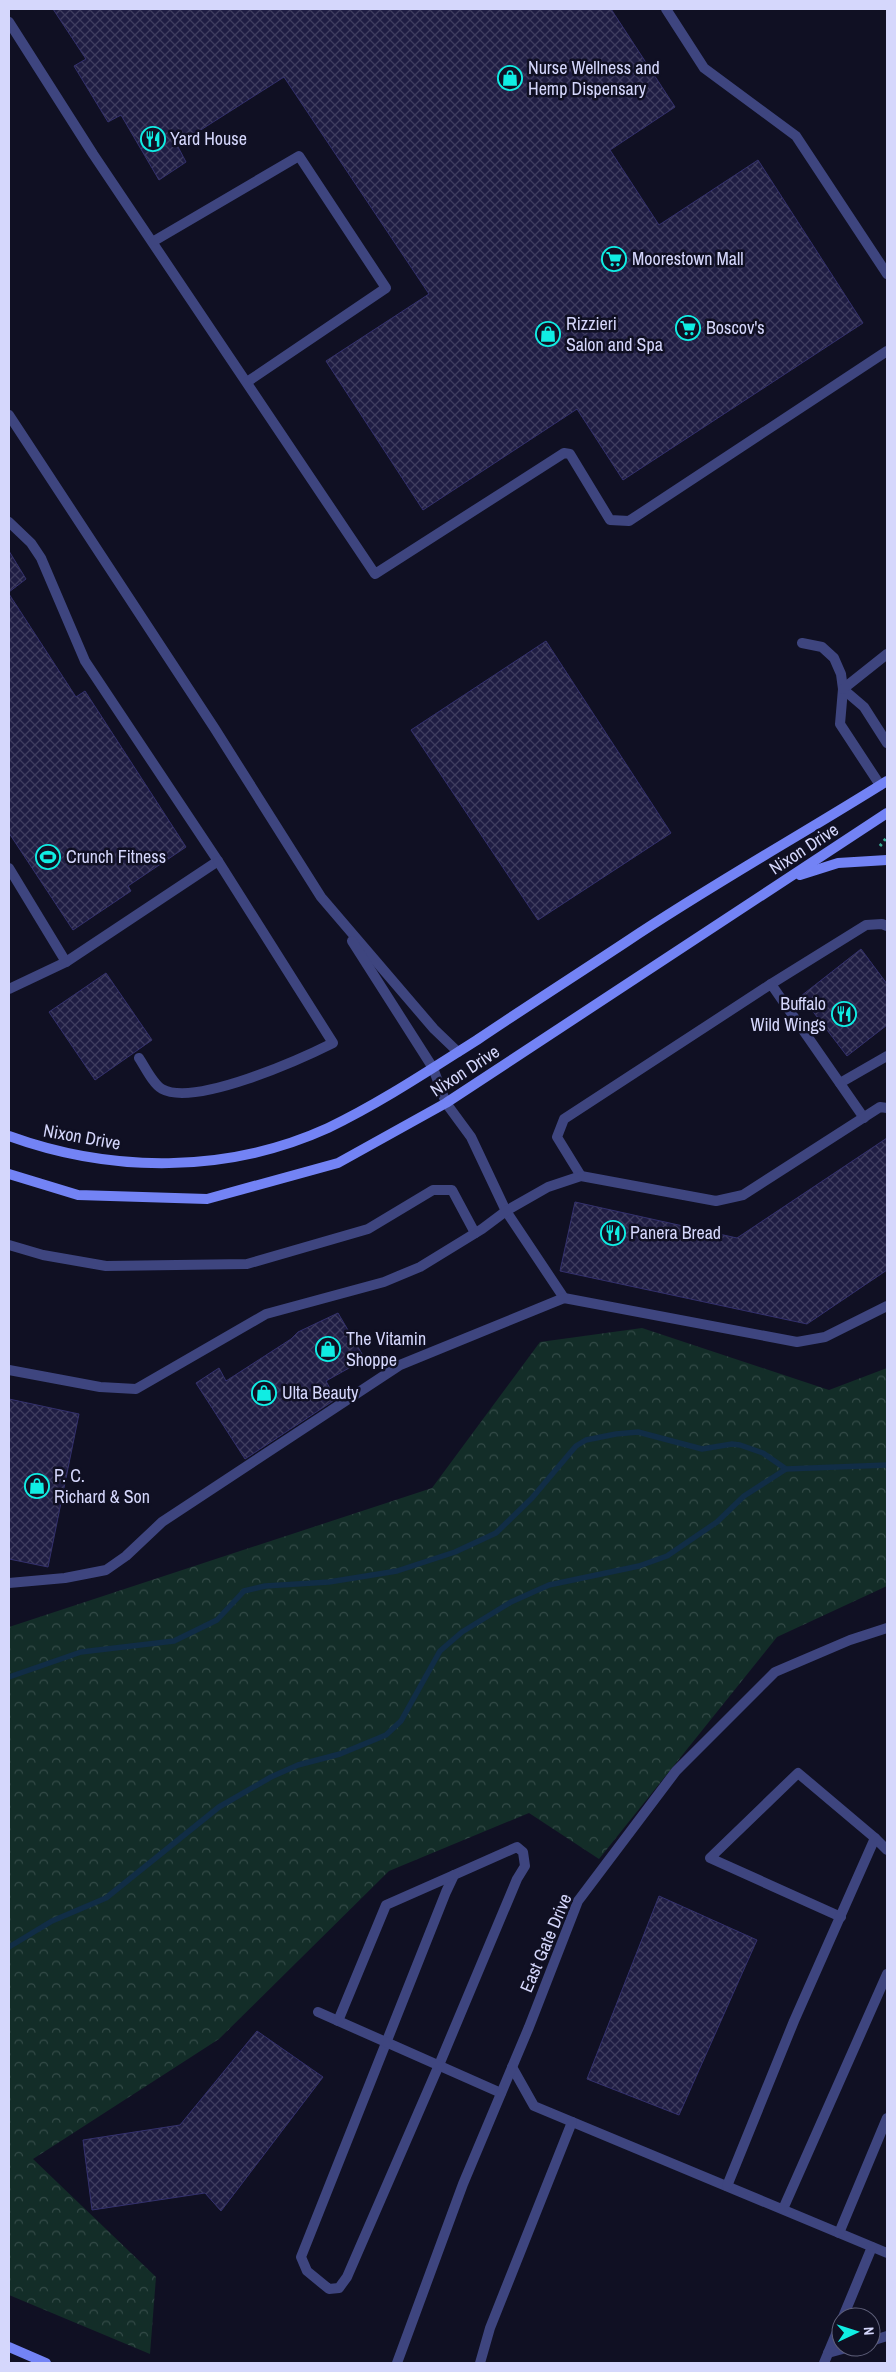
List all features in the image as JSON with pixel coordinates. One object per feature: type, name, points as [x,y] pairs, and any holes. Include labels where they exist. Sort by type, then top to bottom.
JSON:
[{"type":"street","points":[[666,9],[704,68],[796,136],[887,274]]},
{"type":"street","points":[[9,22],[94,154],[375,574],[559,454],[570,454],[610,520],[619,522],[629,521],[887,351]]},
{"type":"street","points":[[154,241],[299,156],[381,280],[386,288],[247,382]]},
{"type":"street","points":[[9,415],[215,729],[305,873],[334,913],[433,1068],[446,1103],[471,1138],[506,1211],[564,1298]]},
{"type":"street","points":[[9,522],[31,543],[41,558],[85,661],[218,861],[333,1043],[266,1074],[196,1092],[167,1091],[160,1088],[139,1058]]},
{"type":"street","points":[[802,643],[822,647],[834,658],[843,689],[840,724],[885,786]]},
{"type":"street","points":[[843,689],[887,654]]},
{"type":"street","points":[[843,689],[864,707],[887,743]]},
{"type":"street","name":"Nixon Drive","points":[[9,1136],[74,1155],[113,1161],[156,1164],[199,1162],[242,1155],[284,1144],[325,1129],[364,1110],[433,1068],[641,932],[885,786]]},
{"type":"street","name":"Nixon Drive","points":[[9,1174],[78,1195],[207,1199],[338,1163],[446,1103],[887,814]]},
{"type":"street","points":[[788,879],[838,863],[887,860]]},
{"type":"street","points":[[9,989],[66,962],[218,861]]},
{"type":"street","points":[[9,868],[66,962]]},
{"type":"street","points":[[334,913],[434,1029],[458,1052]]},
{"type":"street","points":[[581,1176],[557,1137],[564,1119],[771,984],[866,925],[882,924],[887,926]]},
{"type":"street","points":[[771,984],[864,1118]]},
{"type":"street","points":[[840,1083],[887,1056]]},
{"type":"street","points":[[9,1370],[100,1387],[136,1388],[266,1314],[384,1282],[420,1267],[475,1233],[506,1211],[548,1187],[581,1176],[716,1201],[743,1195],[880,1107],[887,1108]]},
{"type":"street","points":[[9,1245],[43,1255],[106,1266],[247,1264],[368,1229],[433,1190],[452,1190],[475,1233]]},
{"type":"street","points":[[9,1583],[65,1578],[106,1570],[126,1556],[162,1522],[400,1365],[564,1298],[797,1342],[825,1338],[887,1306]]},
{"type":"street","name":"East Gate Drive","points":[[397,2363],[449,2222],[578,1901],[676,1771],[775,1672],[850,1640],[887,1628]]},
{"type":"street","points":[[840,1917],[710,1858],[798,1773],[887,1850]]},
{"type":"street","points":[[727,2186],[794,2021],[875,1838]]},
{"type":"street","points":[[338,2021],[386,1905],[517,1847],[523,1852],[525,1866],[517,1879],[439,2066],[347,2277],[339,2288],[329,2288],[307,2271],[301,2257],[454,1875]]},
{"type":"street","points":[[783,2209],[887,1974]]},
{"type":"street","points":[[318,2012],[501,2092]]},
{"type":"street","points":[[512,2067],[534,2106],[887,2253]]},
{"type":"street","points":[[839,2233],[887,2118]]},
{"type":"street","points":[[480,2363],[490,2328],[572,2122]]},
{"type":"street","points":[[847,2307],[872,2247]]},
{"type":"street","points":[[826,2358],[831,2346]]},
{"type":"street","points":[[9,2348],[46,2363]]},
{"type":"path","points":[[880,846],[887,837]]},
{"type":"green space","points":[[642,1328],[829,1390],[887,1368],[887,1586],[777,1637],[599,1859],[529,1813],[389,1871],[219,2039],[33,2159],[156,2277],[150,2354],[9,2295],[9,1627],[432,1488],[540,1342]]},
{"type":"building","name":"Moorestown Mall","points":[[53,9],[611,9],[675,107],[610,150],[659,225],[758,160],[863,323],[623,480],[577,409],[423,510],[326,361],[429,294],[284,77],[177,145],[186,162],[159,180],[121,115],[108,122],[74,66],[86,59]]},
{"type":"building","points":[[9,551],[26,579],[9,592]]},
{"type":"building","points":[[9,594],[76,697],[85,691],[186,847],[128,886],[131,891],[73,930],[9,833]]},
{"type":"building","points":[[546,641],[671,833],[538,920],[411,730]]},
{"type":"building","points":[[861,949],[887,984],[887,1025],[847,1056],[801,996]]},
{"type":"building","points":[[106,973],[152,1040],[95,1080],[49,1012]]},
{"type":"building","points":[[887,1138],[887,1270],[807,1324],[560,1271],[575,1202],[737,1238]]},
{"type":"building","name":"Ulta Beauty","points":[[338,1313],[365,1359],[326,1381],[335,1398],[333,1401],[245,1459],[196,1383],[219,1368],[226,1381],[291,1339],[298,1332]]},
{"type":"building","name":"P. C. Richard & Son","points":[[9,1399],[79,1414],[48,1567],[9,1559]]},
{"type":"building","points":[[659,1896],[757,1940],[679,2115],[587,2079]]},
{"type":"building","points":[[257,2031],[323,2077],[221,2211],[205,2193],[92,2210],[83,2140],[180,2125]]},
{"type":"waterway","points":[[9,1677],[81,1652],[174,1641],[217,1620],[244,1591],[265,1586],[329,1582],[397,1571],[455,1552],[496,1533],[532,1498],[576,1446],[586,1440],[638,1432],[702,1449],[732,1444],[740,1445],[763,1453],[786,1469]]},
{"type":"waterway","points":[[9,1947],[52,1921],[106,1898],[219,1807],[271,1777],[298,1765],[340,1754],[386,1735],[401,1721],[440,1651],[462,1632],[511,1602],[549,1585],[639,1566],[667,1556],[717,1522],[744,1496],[786,1469],[887,1465]]},
{"type":"place","name":"Nurse Wellness and Hemp Dispensary","points":[[510,78]]},
{"type":"place","name":"Yard House","points":[[153,139]]},
{"type":"place","name":"Moorestown Mall","points":[[614,259]]},
{"type":"place","name":"Boscov's","points":[[688,328]]},
{"type":"place","name":"Rizzieri Salon and Spa","points":[[548,334]]},
{"type":"place","name":"Crunch Fitness","points":[[48,857]]},
{"type":"place","name":"Buffalo Wild Wings","points":[[844,1014]]},
{"type":"place","name":"Panera Bread","points":[[613,1233]]},
{"type":"place","name":"The Vitamin Shoppe","points":[[328,1349]]},
{"type":"place","name":"Ulta Beauty","points":[[264,1393]]},
{"type":"place","name":"P. C. Richard & Son","points":[[37,1486]]}]
